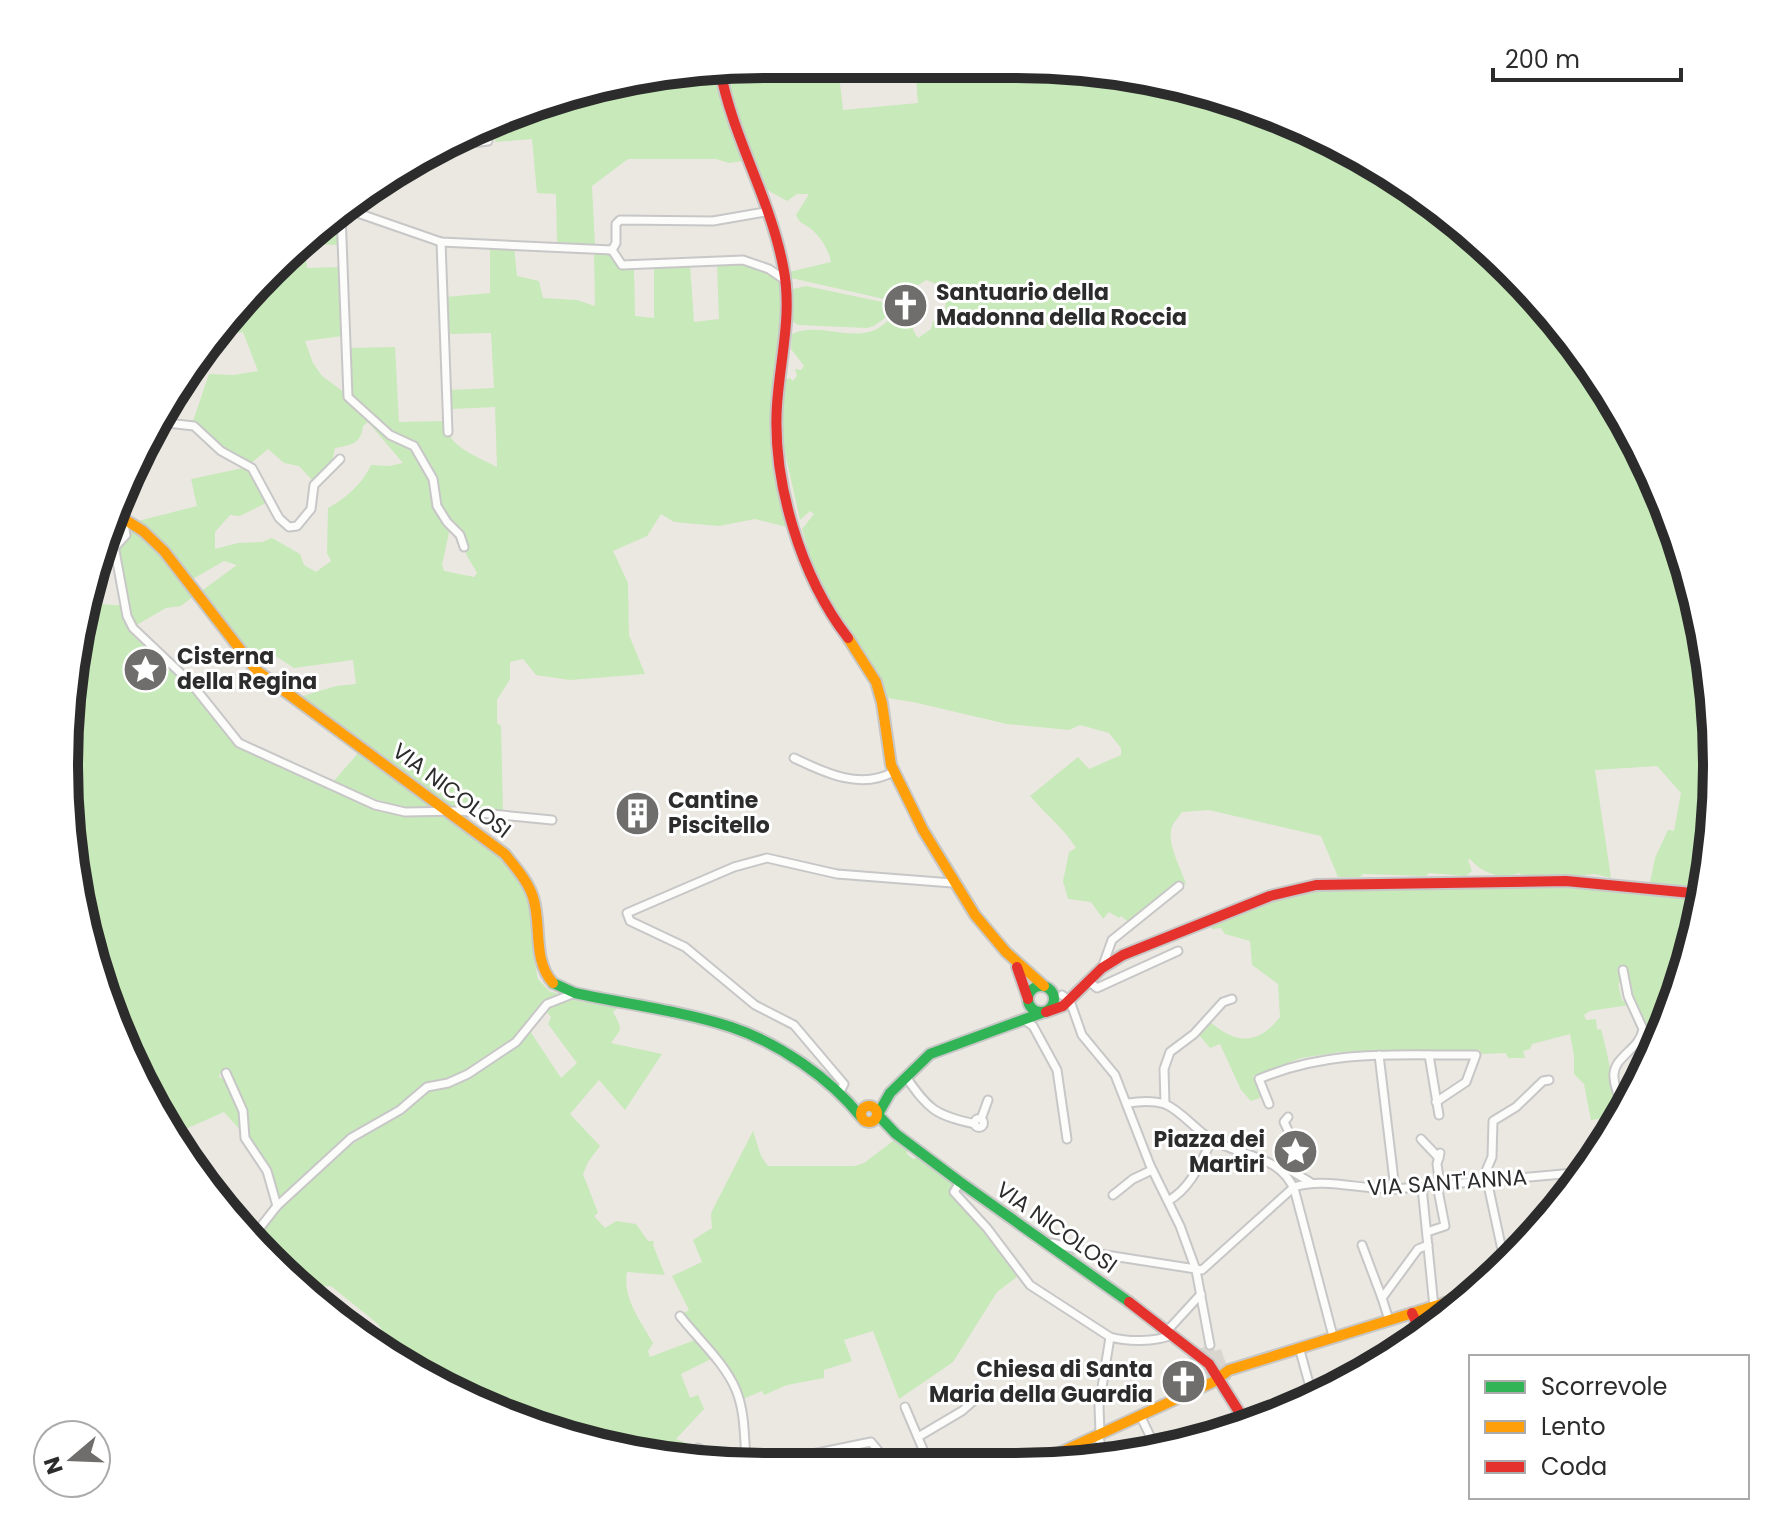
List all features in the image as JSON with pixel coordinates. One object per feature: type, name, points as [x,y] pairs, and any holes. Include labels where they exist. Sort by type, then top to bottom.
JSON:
[{"type":"street","points":[[722,79],[777,246],[785,280],[788,327],[776,419],[780,463],[814,585],[879,688],[893,772],[952,883],[972,913],[1012,958],[1048,988],[1066,998],[1082,1035],[1111,1068],[1196,1270],[1210,1345]]},
{"type":"street","points":[[475,143],[488,141]]},
{"type":"street","points":[[612,250],[616,243],[616,224],[620,220],[713,221],[765,212]]},
{"type":"street","points":[[357,213],[441,242],[612,250]]},
{"type":"street","points":[[341,225],[348,397],[390,435],[414,446],[433,479],[437,506],[460,535],[464,547]]},
{"type":"street","points":[[441,242],[448,432]]},
{"type":"street","points":[[612,250],[622,265],[743,260],[769,269],[785,280]]},
{"type":"street","points":[[169,423],[194,426],[221,451],[252,468],[279,518],[289,527],[297,526],[308,514],[312,488],[340,459]]},
{"type":"street","name":"VIA NICOLOSI","points":[[124,519],[164,551],[256,670],[505,854],[521,874],[536,906],[543,970],[552,982],[575,993],[741,1030],[774,1046],[1087,1270],[1209,1364]]},
{"type":"street","points":[[122,524],[126,535],[115,551],[130,622],[147,644],[191,683],[239,743],[375,805],[405,812],[450,812],[552,820]]},
{"type":"street","points":[[794,758],[858,780],[873,781],[893,772]]},
{"type":"street","points":[[841,1095],[842,1080],[824,1063],[799,1029],[755,1005],[678,942],[630,921],[627,913],[734,867],[767,858],[837,874],[952,883]]},
{"type":"street","points":[[871,1114],[924,1059],[936,1051],[1063,1006],[1066,998],[1123,955],[1270,896],[1316,885],[1555,880],[1691,893]]},
{"type":"street","points":[[1102,968],[1112,940],[1137,923],[1179,886]]},
{"type":"street","points":[[1087,981],[1097,988],[1178,951]]},
{"type":"street","points":[[1012,958],[1022,978],[1028,1002],[1035,1011],[1044,1012]]},
{"type":"street","points":[[1619,1094],[1613,1074],[1617,1063],[1636,1046],[1643,1029],[1628,996],[1623,970]]},
{"type":"street","points":[[1019,1021],[1026,1012],[1035,987],[1048,988]]},
{"type":"street","points":[[1048,988],[1053,1005],[1044,1012],[1037,1026],[1061,1083],[1067,1139]]},
{"type":"street","points":[[259,1229],[277,1206],[351,1138],[400,1110],[427,1087],[448,1083],[468,1074],[516,1042],[547,1004],[575,993]]},
{"type":"street","points":[[1165,1104],[1164,1069],[1170,1052],[1194,1034],[1223,1002],[1232,999]]},
{"type":"street","points":[[1019,1021],[1039,1036]]},
{"type":"street","points":[[1379,1055],[1395,1189]]},
{"type":"street","points":[[1429,1055],[1439,1115]]},
{"type":"street","points":[[1269,1104],[1259,1079],[1302,1063],[1340,1056],[1476,1055],[1466,1082],[1436,1102]]},
{"type":"street","points":[[226,1073],[243,1111],[245,1138],[267,1171],[277,1206]]},
{"type":"street","points":[[906,1077],[933,1111],[944,1116],[978,1122],[988,1100]]},
{"type":"street","points":[[1502,1252],[1486,1171],[1492,1157],[1493,1121],[1516,1107],[1543,1081],[1549,1080]]},
{"type":"street","points":[[1128,1103],[1143,1100],[1165,1104],[1212,1140],[1290,1169],[1310,1182]]},
{"type":"street","points":[[1288,1117],[1284,1122],[1296,1151],[1290,1169]]},
{"type":"street","points":[[1421,1139],[1440,1155],[1437,1164],[1445,1226],[1427,1232]]},
{"type":"street","points":[[1168,1201],[1180,1193],[1195,1174],[1212,1140]]},
{"type":"street","points":[[1274,1165],[1285,1173],[1293,1190],[1333,1336]]},
{"type":"street","points":[[1113,1195],[1133,1179],[1152,1170]]},
{"type":"street","name":"VIA SANT'ANNA","points":[[1310,1182],[1395,1189],[1568,1173]]},
{"type":"street","points":[[960,1182],[954,1192],[987,1228],[1030,1285],[1110,1337],[1163,1339],[1201,1294]]},
{"type":"street","points":[[1047,1242],[1093,1253],[1202,1270],[1293,1190],[1310,1182]]},
{"type":"street","points":[[1422,1187],[1434,1307]]},
{"type":"street","points":[[1362,1245],[1389,1320]]},
{"type":"street","points":[[1382,1298],[1418,1249],[1428,1245]]},
{"type":"street","points":[[1071,1259],[1079,1250]]},
{"type":"street","points":[[1087,1270],[1093,1253]]},
{"type":"street","points":[[1209,1364],[1229,1370],[1442,1304]]},
{"type":"street","points":[[1414,1312],[1418,1322]]},
{"type":"street","points":[[680,1316],[727,1373],[736,1390],[743,1413],[746,1453]]},
{"type":"street","points":[[1102,1447],[1099,1406],[1110,1337]]},
{"type":"street","points":[[1299,1347],[1310,1387]]},
{"type":"street","points":[[1209,1364],[1241,1415]]},
{"type":"street","points":[[1060,1452],[1207,1385],[1220,1382],[1229,1370]]},
{"type":"street","points":[[918,1437],[962,1411],[979,1396]]},
{"type":"street","points":[[905,1407],[925,1453]]},
{"type":"street","points":[[1140,1415],[1153,1439]]},
{"type":"street","points":[[817,1453],[871,1442],[879,1453]]},
{"type":"green space","points":[[839,78],[843,110],[918,103],[916,78],[1060,79],[1150,91],[1193,101],[1279,130],[1359,170],[1434,220],[1502,279],[1561,347],[1611,422],[1651,502],[1680,588],[1690,631],[1702,721],[1702,810],[1692,888],[1653,885],[1650,882],[1655,858],[1668,830],[1674,831],[1681,793],[1657,766],[1595,770],[1611,878],[1594,874],[1571,877],[1568,874],[1523,876],[1519,873],[1506,876],[1487,872],[1470,859],[1472,871],[1466,876],[1429,873],[1426,876],[1363,874],[1360,877],[1338,877],[1321,836],[1209,810],[1182,812],[1172,828],[1173,850],[1186,884],[1179,883],[1131,924],[1109,912],[1103,919],[1091,902],[1068,899],[1063,881],[1069,852],[1076,848],[1030,796],[1078,757],[1089,769],[1121,755],[1121,748],[1109,733],[1080,725],[1069,730],[1007,724],[887,698],[878,674],[823,592],[802,529],[814,514],[810,511],[800,520],[781,435],[784,380],[790,378],[793,381],[797,376],[795,369],[801,370],[804,366],[791,349],[792,334],[812,330],[865,333],[875,330],[896,315],[912,318],[913,330],[918,338],[931,329],[933,321],[945,318],[946,293],[939,285],[926,280],[893,301],[791,278],[789,272],[831,262],[821,239],[796,215],[809,194],[797,194],[787,201],[762,187],[725,79]]},
{"type":"green space","points":[[717,79],[743,161],[628,159],[592,186],[595,245],[557,242],[556,194],[537,193],[532,139],[496,142],[494,138],[482,140],[588,101],[631,91]]},
{"type":"green space","points":[[337,228],[338,245],[318,244]]},
{"type":"green space","points":[[490,246],[514,247],[517,276],[539,281],[543,298],[577,300],[595,306],[594,251],[610,253],[617,266],[634,268],[635,316],[654,318],[654,266],[690,265],[694,322],[719,319],[717,264],[752,265],[780,280],[782,317],[770,427],[774,464],[789,525],[755,519],[719,526],[674,522],[661,514],[647,536],[613,551],[628,583],[629,635],[645,674],[570,680],[536,675],[523,659],[510,662],[510,679],[497,700],[497,723],[501,726],[503,813],[451,808],[300,699],[336,686],[356,684],[353,660],[294,668],[277,657],[251,659],[220,618],[219,609],[211,608],[200,592],[237,565],[224,561],[191,580],[159,540],[134,522],[197,506],[191,479],[243,468],[251,474],[266,503],[240,516],[230,515],[215,532],[215,549],[272,538],[300,554],[304,565],[316,572],[331,561],[327,553],[328,508],[353,490],[371,465],[403,463],[368,422],[357,440],[335,448],[332,461],[313,481],[299,466],[284,463],[268,449],[250,464],[223,448],[193,421],[209,374],[234,375],[258,371],[243,332],[231,333],[279,279],[305,256],[307,268],[340,267],[342,336],[305,341],[313,363],[322,376],[345,393],[349,402],[382,431],[412,447],[431,480],[437,509],[450,528],[442,565],[444,571],[474,577],[477,573],[466,554],[466,539],[442,512],[433,474],[415,445],[384,429],[350,398],[348,348],[395,347],[399,422],[446,421],[447,430],[456,444],[497,467],[495,407],[450,409],[449,390],[494,388],[491,333],[448,334],[446,297],[490,293]]},
{"type":"green space","points":[[806,286],[892,304],[893,312],[867,328],[799,325],[793,322],[793,289]]},
{"type":"green space","points":[[126,524],[152,543],[194,596],[181,606],[166,608],[133,627],[117,547],[126,539]]},
{"type":"green space","points":[[98,601],[123,605],[126,620],[135,636],[184,681],[241,747],[377,808],[414,817],[447,817],[507,863],[523,886],[531,913],[538,979],[549,991],[559,994],[545,1003],[513,1041],[453,1079],[424,1086],[411,1100],[341,1143],[280,1201],[268,1170],[248,1139],[246,1109],[230,1073],[224,1069],[219,1075],[224,1078],[240,1111],[241,1131],[224,1112],[183,1130],[130,1029],[101,943],[84,855],[78,766],[84,676]]},
{"type":"green space","points":[[360,751],[437,807],[435,810],[382,801],[333,782]]},
{"type":"green space","points":[[1559,884],[1690,898],[1667,986],[1641,1051],[1645,1025],[1630,992],[1625,966],[1620,970],[1622,981],[1618,984],[1622,1000],[1629,1005],[1590,1011],[1584,1015],[1586,1020],[1596,1019],[1597,1030],[1601,1029],[1618,1097],[1605,1118],[1591,1120],[1584,1084],[1574,1074],[1570,1034],[1532,1044],[1530,1049],[1523,1051],[1525,1058],[1508,1058],[1506,1053],[1481,1054],[1480,1050],[1340,1052],[1301,1058],[1253,1076],[1262,1097],[1251,1101],[1241,1090],[1220,1044],[1210,1048],[1199,1035],[1209,1021],[1238,1038],[1263,1033],[1280,1017],[1278,984],[1252,965],[1250,941],[1225,934],[1221,928],[1212,929],[1210,923],[1296,894],[1325,889]]},
{"type":"green space","points":[[562,1001],[617,1008],[613,1012],[620,1029],[611,1043],[662,1054],[625,1110],[599,1080],[570,1114],[600,1146],[583,1174],[598,1213],[594,1216],[605,1228],[616,1221],[636,1224],[648,1241],[654,1241],[665,1275],[627,1272],[626,1282],[634,1309],[653,1343],[648,1351],[650,1357],[695,1340],[711,1359],[681,1374],[690,1398],[698,1395],[704,1409],[676,1439],[693,1446],[691,1449],[588,1430],[502,1401],[461,1382],[390,1341],[378,1324],[331,1286],[317,1287],[260,1231],[300,1186],[339,1154],[379,1126],[405,1114],[404,1110],[427,1089],[448,1085],[516,1046],[530,1031],[561,1078],[577,1063],[548,1024],[551,1017],[545,1010]]},
{"type":"green space","points":[[753,1131],[761,1156],[768,1166],[855,1166],[864,1163],[893,1141],[907,1147],[907,1154],[913,1159],[919,1157],[957,1184],[951,1193],[988,1234],[1017,1277],[997,1292],[953,1362],[899,1399],[873,1331],[844,1340],[852,1361],[824,1370],[824,1378],[787,1385],[764,1395],[762,1391],[743,1399],[735,1381],[682,1314],[689,1310],[672,1276],[702,1262],[693,1240],[712,1228],[711,1213]]},
{"type":"shaded area","points":[[1212,1344],[1215,1351],[1221,1349],[1231,1379],[1214,1387],[1199,1383],[1195,1372],[1183,1364],[1199,1349]]},
{"type":"water","name":"Cisterna della Regina","points":[[146,655],[155,659],[159,668],[155,677],[146,681],[137,677],[133,668],[137,659]]},
{"type":"traffic: fast","points":[[553,983],[575,993],[693,1016],[749,1034],[802,1063],[834,1089],[861,1117]]},
{"type":"traffic: fast","points":[[1041,986],[1050,990],[1054,999],[1050,1008],[1041,1012],[1032,1008],[1028,999],[1032,990],[1041,986]]},
{"type":"traffic: fast","points":[[878,1114],[890,1093],[930,1054],[1044,1012]]},
{"type":"traffic: fast","points":[[878,1115],[896,1134],[960,1182],[1129,1302]]},
{"type":"traffic: slow","points":[[124,519],[143,531],[164,551],[256,670],[505,854],[525,880],[533,897],[542,964],[553,983]]},
{"type":"traffic: slow","points":[[848,638],[876,682],[891,765],[923,830],[975,915],[1006,952],[1044,986]]},
{"type":"traffic: slow","points":[[866,1106],[872,1106],[877,1114],[875,1120],[866,1122],[861,1117],[861,1111],[866,1106]]},
{"type":"traffic: slow","points":[[1062,1452],[1213,1382],[1229,1370],[1443,1304]]},
{"type":"traffic: jam","points":[[722,79],[777,241],[786,284],[786,318],[777,405],[779,465],[785,496],[793,528],[816,587],[848,638]]},
{"type":"traffic: jam","points":[[1046,1012],[1063,1006],[1102,968],[1123,955],[1270,896],[1316,885],[1566,881],[1691,893]]},
{"type":"traffic: jam","points":[[1017,967],[1028,999]]},
{"type":"traffic: jam","points":[[1129,1302],[1209,1364],[1241,1415]]},
{"type":"traffic: jam","points":[[1412,1313],[1417,1323]]},
{"type":"place","name":"Santuario della Madonna della Roccia","points":[[905,305]]},
{"type":"place","name":"Cisterna della Regina","points":[[146,669]]},
{"type":"place","name":"Cantine Piscitello","points":[[637,813]]},
{"type":"place","name":"Piazza dei Martiri","points":[[1296,1152]]},
{"type":"place","name":"Chiesa di Santa Maria della Guardia","points":[[1184,1382]]}]
